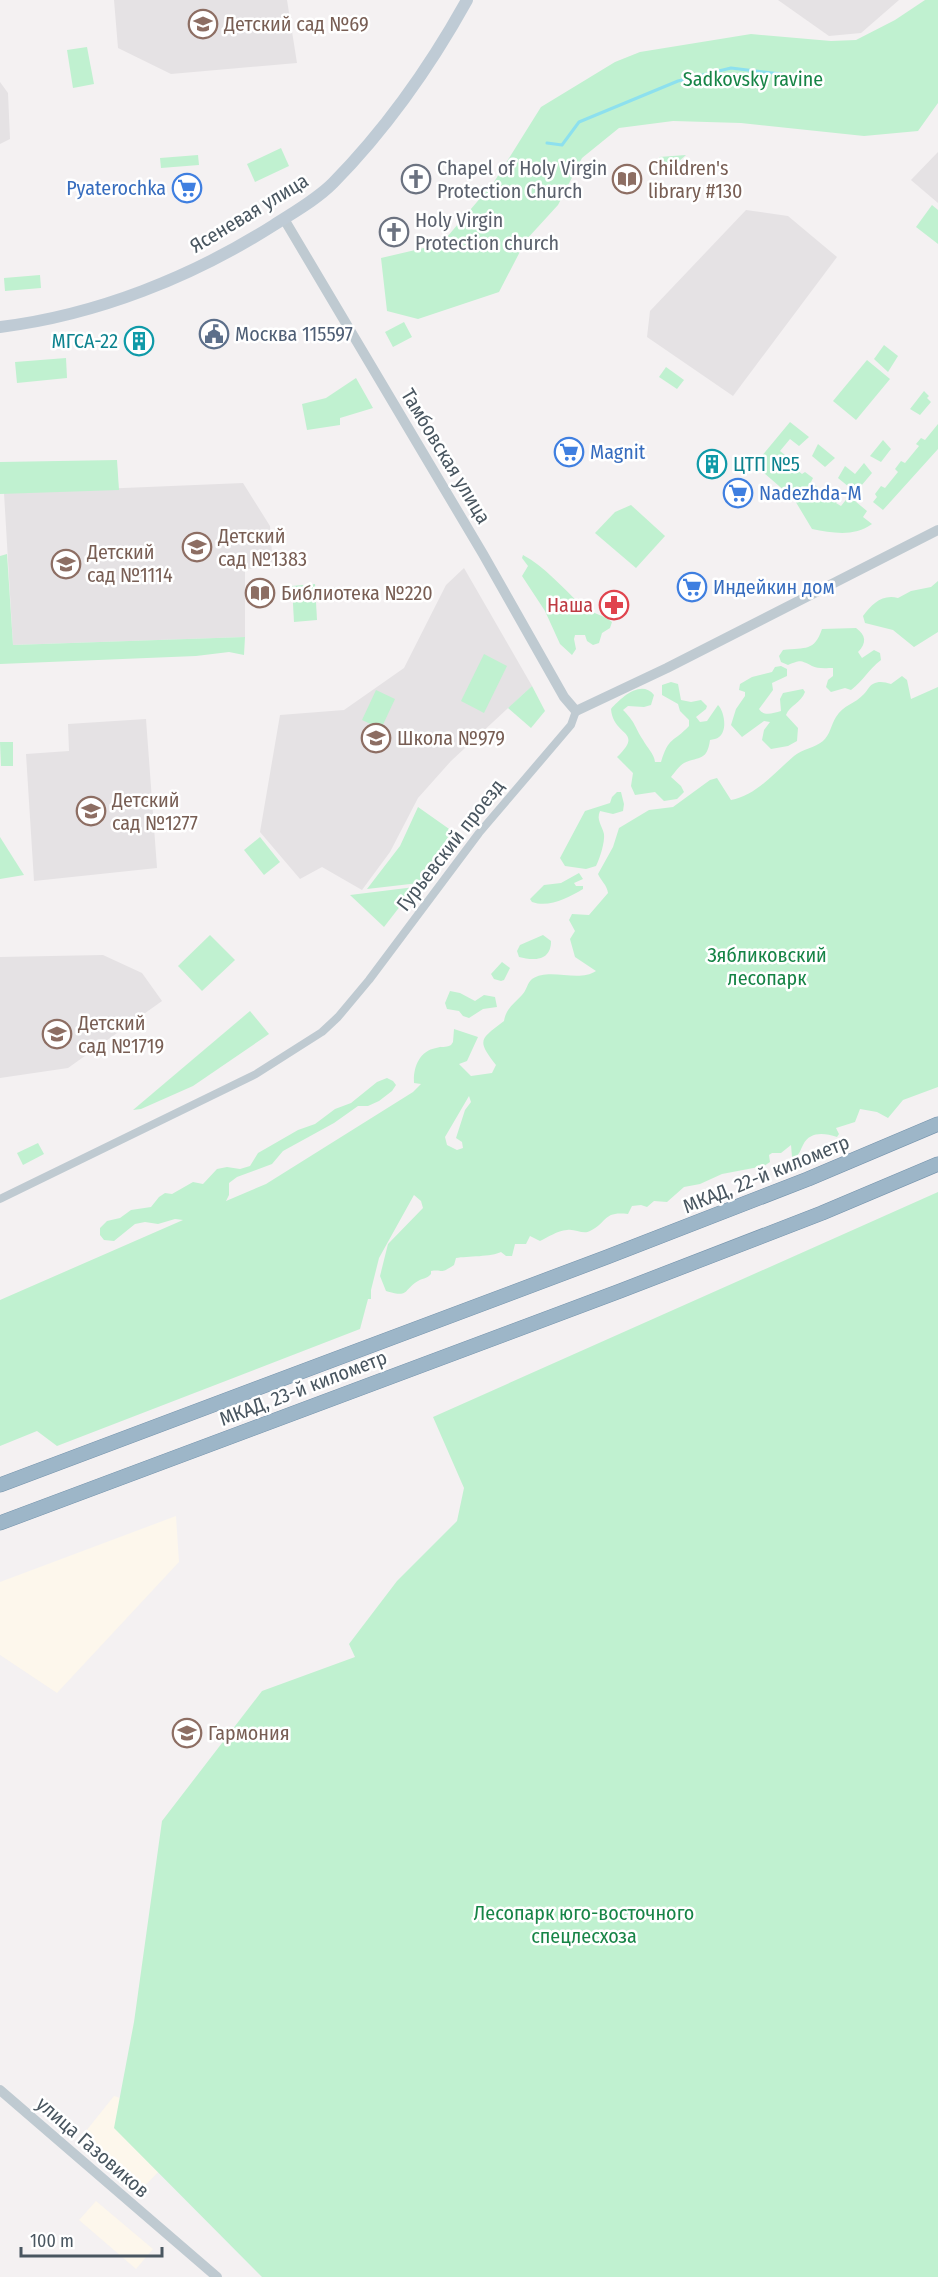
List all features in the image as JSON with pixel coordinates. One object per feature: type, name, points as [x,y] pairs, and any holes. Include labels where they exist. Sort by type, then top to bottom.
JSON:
[{"type":"highway","name":"МКАД, 22-й километр","points":[[607,1257],[808,1179],[938,1124]]},
{"type":"highway","name":"МКАД, 23-й километр","points":[[0,1523],[620,1291],[822,1213],[938,1164]]},
{"type":"highway","name":"МКАД, 23-й километр","points":[[0,1485],[607,1257]]},
{"type":"main road","name":"Ясеневая улица","points":[[0,327],[79,311],[170,281],[199,268],[284,219],[332,184],[396,109],[447,36],[467,0]]},
{"type":"street","name":"Тамбовская улица","points":[[284,219],[483,554],[564,697],[576,711]]},
{"type":"street","points":[[576,711],[938,530]]},
{"type":"street","name":"Гурьевский проезд","points":[[0,1199],[256,1074],[322,1032],[369,980],[479,833],[566,732],[576,711]]},
{"type":"street","name":"улица Газовиков","points":[[0,2090],[217,2277]]},
{"type":"shaded area","name":"Детский сад №69","points":[[114,0],[287,0],[297,63],[171,74],[118,48]]},
{"type":"shaded area","points":[[778,0],[899,0],[861,33],[829,36]]},
{"type":"shaded area","points":[[0,82],[8,93],[10,139],[0,144]]},
{"type":"shaded area","points":[[938,152],[938,203],[911,180]]},
{"type":"shaded area","points":[[746,210],[788,216],[837,257],[733,396],[647,337],[650,311]]},
{"type":"shaded area","points":[[243,483],[270,526],[273,567],[245,569],[245,637],[13,645],[4,493]]},
{"type":"shaded area","name":"Школа №979","points":[[464,568],[532,686],[451,761],[418,798],[390,852],[362,890],[322,867],[300,879],[260,832],[280,715],[344,710],[404,668],[446,585]]},
{"type":"shaded area","name":"Детский сад №1277","points":[[146,719],[157,868],[34,881],[26,754],[69,751],[68,724]]},
{"type":"shaded area","name":"Детский сад №1719","points":[[103,955],[142,973],[162,1001],[68,1068],[0,1078],[0,957]]},
{"type":"shaded area","points":[[176,1516],[179,1562],[57,1693],[0,1655],[0,1582]]},
{"type":"shaded area","points":[[114,2096],[133,2102],[163,2167],[139,2192],[88,2148],[85,2139],[86,2131]]},
{"type":"shaded area","points":[[96,2201],[153,2249],[136,2269],[79,2220]]},
{"type":"green space","name":"Sadkovsky ravine","points":[[925,0],[938,0],[938,103],[918,131],[864,136],[741,123],[673,121],[619,128],[582,158],[558,205],[526,240],[499,292],[418,319],[387,311],[381,258],[441,244],[494,182],[541,107],[615,62],[640,52],[751,34],[831,41],[856,40],[895,20]]},
{"type":"green space","points":[[87,47],[94,84],[73,88],[67,50]]},
{"type":"green space","points":[[281,148],[289,166],[255,182],[247,164]]},
{"type":"green space","points":[[198,155],[199,165],[161,168],[160,158]]},
{"type":"green space","points":[[686,155],[661,177],[659,157]]},
{"type":"green space","points":[[932,205],[938,210],[938,244],[916,227]]},
{"type":"green space","points":[[40,275],[41,288],[5,291],[4,278]]},
{"type":"green space","points":[[404,322],[412,337],[393,347],[385,332]]},
{"type":"green space","points":[[884,345],[898,356],[888,372],[874,359]]},
{"type":"green space","points":[[66,358],[67,378],[17,383],[15,362]]},
{"type":"green space","points":[[867,360],[890,379],[856,420],[833,401]]},
{"type":"green space","points":[[666,367],[684,380],[677,389],[659,377]]},
{"type":"green space","points":[[356,378],[373,408],[340,418],[340,425],[307,430],[302,404],[326,398]]},
{"type":"green space","points":[[924,391],[931,402],[920,415],[910,409]]},
{"type":"green space","points":[[790,422],[809,437],[799,446],[790,439],[780,451],[785,455],[782,458],[802,474],[805,472],[813,478],[811,482],[827,495],[830,493],[839,500],[836,503],[841,506],[849,496],[867,511],[863,517],[872,524],[851,532],[835,533],[812,529],[794,499],[756,466],[756,463]]},
{"type":"green space","points":[[938,424],[938,449],[883,510],[873,502],[877,497],[875,494],[881,486],[885,488],[898,472],[895,469],[901,461],[905,463],[919,446],[916,444],[921,438],[925,440]]},
{"type":"green space","points":[[883,440],[891,449],[881,462],[870,456]]},
{"type":"green space","points":[[818,444],[835,458],[825,467],[812,456]]},
{"type":"green space","points":[[117,460],[119,490],[0,494],[0,462]]},
{"type":"green space","points":[[864,463],[872,473],[861,486],[858,483],[855,486],[852,483],[849,487],[838,478],[845,466],[855,474]]},
{"type":"green space","points":[[631,505],[665,536],[636,568],[595,533],[615,512]]},
{"type":"green space","points":[[7,554],[13,645],[245,637],[244,655],[229,652],[196,656],[0,664],[0,556]]},
{"type":"green space","points":[[523,555],[546,571],[584,607],[612,622],[610,628],[602,633],[599,643],[593,645],[587,641],[585,635],[575,635],[576,649],[572,655],[560,644],[545,611],[522,576],[528,566],[522,558]]},
{"type":"green space","points":[[938,581],[938,632],[914,647],[893,630],[865,623],[863,616],[878,601],[887,597],[898,598],[911,591],[931,587]]},
{"type":"green space","points":[[315,584],[317,620],[294,622],[292,586]]},
{"type":"green space","points":[[856,628],[862,633],[864,639],[858,652],[862,658],[874,650],[880,653],[881,660],[851,690],[845,688],[831,692],[826,687],[828,680],[833,676],[833,668],[817,668],[800,661],[788,665],[781,662],[779,656],[783,650],[812,645],[816,642],[822,629]]},
{"type":"green space","points":[[484,654],[507,666],[484,713],[461,701]]},
{"type":"green space","points":[[781,666],[787,669],[787,676],[772,683],[773,690],[759,709],[769,714],[781,711],[780,699],[783,693],[803,689],[805,692],[786,715],[798,728],[797,741],[788,746],[771,749],[762,740],[764,730],[770,722],[764,721],[742,737],[731,725],[736,709],[745,696],[745,692],[739,690],[740,684],[752,677],[772,672],[775,667]]},
{"type":"green space","name":"Зябликовский лесопарк","points":[[902,676],[907,680],[911,699],[938,687],[938,1087],[903,1100],[888,1118],[877,1112],[860,1109],[855,1122],[836,1128],[839,1134],[837,1137],[822,1134],[809,1137],[795,1158],[792,1157],[791,1145],[781,1153],[769,1155],[770,1162],[764,1166],[722,1174],[700,1184],[684,1187],[667,1202],[654,1201],[647,1207],[632,1206],[628,1214],[614,1214],[587,1232],[563,1231],[540,1241],[530,1236],[526,1244],[515,1244],[512,1256],[506,1256],[501,1252],[486,1256],[456,1258],[454,1265],[444,1271],[431,1271],[429,1276],[399,1294],[386,1291],[380,1276],[388,1244],[423,1208],[421,1201],[414,1195],[379,1258],[371,1299],[368,1299],[360,1329],[57,1446],[37,1431],[0,1446],[0,1300],[183,1220],[175,1219],[158,1224],[145,1222],[135,1224],[114,1241],[104,1240],[100,1235],[100,1228],[107,1221],[120,1218],[131,1210],[151,1207],[165,1193],[172,1194],[193,1182],[203,1184],[217,1169],[227,1167],[240,1169],[250,1166],[258,1153],[298,1130],[315,1124],[335,1109],[351,1103],[377,1082],[387,1078],[393,1081],[396,1085],[392,1091],[379,1101],[368,1106],[358,1106],[334,1123],[283,1151],[272,1164],[237,1177],[229,1183],[229,1195],[226,1201],[266,1184],[413,1092],[421,1084],[414,1083],[421,1056],[438,1047],[451,1045],[454,1029],[478,1037],[467,1061],[459,1064],[471,1076],[492,1073],[496,1065],[484,1045],[485,1037],[504,1021],[508,1009],[524,993],[532,979],[547,974],[581,976],[596,971],[575,957],[570,939],[575,931],[569,920],[572,914],[589,915],[608,893],[598,874],[613,847],[619,828],[649,810],[673,807],[710,780],[717,778],[731,800],[749,794],[797,754],[823,741],[839,713],[872,685],[879,682],[891,684]],"holes":[[[469,1096],[471,1102],[465,1110],[456,1138],[462,1142],[463,1148],[457,1150],[447,1145],[445,1137]]]},
{"type":"green space","points":[[671,682],[678,684],[681,700],[691,702],[701,700],[707,706],[696,717],[700,722],[707,721],[718,705],[724,725],[722,734],[710,740],[705,755],[684,763],[671,777],[684,792],[677,799],[664,801],[655,792],[635,795],[631,786],[633,773],[617,757],[625,748],[628,737],[617,725],[611,709],[637,689],[649,691],[654,695],[651,705],[628,706],[623,710],[633,722],[655,762],[661,762],[669,744],[689,726],[689,720],[680,711],[678,704],[662,695],[662,685]]},
{"type":"green space","points":[[532,686],[545,711],[531,728],[508,708]]},
{"type":"green space","points":[[376,690],[395,699],[381,729],[362,720]]},
{"type":"green space","points":[[0,742],[13,742],[13,766],[1,766]]},
{"type":"green space","points":[[617,792],[621,792],[623,811],[613,814],[600,811],[599,814],[604,837],[596,866],[586,869],[565,866],[560,858],[585,811],[610,803]]},
{"type":"green space","points":[[418,807],[452,831],[419,883],[367,889],[400,846]]},
{"type":"green space","points":[[0,837],[24,875],[0,879]]},
{"type":"green space","points":[[260,837],[280,862],[264,875],[244,850]]},
{"type":"green space","points":[[579,873],[583,879],[574,883],[576,886],[583,886],[583,889],[571,896],[545,904],[532,902],[530,899],[544,885],[561,883]]},
{"type":"green space","points":[[415,887],[384,927],[350,895]]},
{"type":"green space","points":[[210,935],[235,960],[202,991],[178,966]]},
{"type":"green space","points":[[543,935],[551,941],[545,956],[536,959],[519,957],[517,951],[520,945]]},
{"type":"green space","points":[[502,962],[510,968],[504,980],[501,981],[494,979],[491,974]]},
{"type":"green space","points":[[450,991],[460,993],[475,1001],[484,995],[495,997],[497,1007],[483,1009],[469,1018],[463,1016],[459,1011],[447,1009],[445,1003]]},
{"type":"green space","points":[[250,1011],[269,1034],[193,1086],[141,1109],[133,1110]]},
{"type":"green space","points":[[38,1143],[44,1154],[23,1165],[17,1153]]},
{"type":"green space","name":"Лесопарк юго-восточного спецлесхоза","points":[[938,1192],[938,2277],[262,2277],[114,2128],[134,2022],[162,1821],[262,1691],[355,1657],[349,1644],[397,1581],[457,1521],[464,1488],[433,1417]]},
{"type":"waterway","points":[[547,143],[562,145],[579,122],[678,81],[731,68],[807,77]]},
{"type":"place","name":"Детский сад №69","points":[[203,24]]},
{"type":"place","name":"Chapel of Holy Virgin Protection Church","points":[[416,179]]},
{"type":"place","name":"Children's library #130","points":[[627,179]]},
{"type":"place","name":"Pyaterochka","points":[[187,188]]},
{"type":"place","name":"Holy Virgin Protection church","points":[[394,232]]},
{"type":"place","name":"Москва 115597","points":[[214,334]]},
{"type":"place","name":"МГСА-22","points":[[139,341]]},
{"type":"place","name":"Magnit","points":[[569,452]]},
{"type":"place","name":"ЦТП №5","points":[[712,464]]},
{"type":"place","name":"Nadezhda-M","points":[[738,493]]},
{"type":"place","name":"Детский сад №1383","points":[[197,547]]},
{"type":"place","name":"Детский сад №1114","points":[[66,564]]},
{"type":"place","name":"Индейкин дом","points":[[692,587]]},
{"type":"place","name":"Библиотека №220","points":[[260,593]]},
{"type":"place","name":"Наша","points":[[614,605]]},
{"type":"place","name":"Школа №979","points":[[376,738]]},
{"type":"place","name":"Детский сад №1277","points":[[91,811]]},
{"type":"place","name":"Детский сад №1719","points":[[57,1034]]},
{"type":"place","name":"Гармония","points":[[187,1733]]}]
